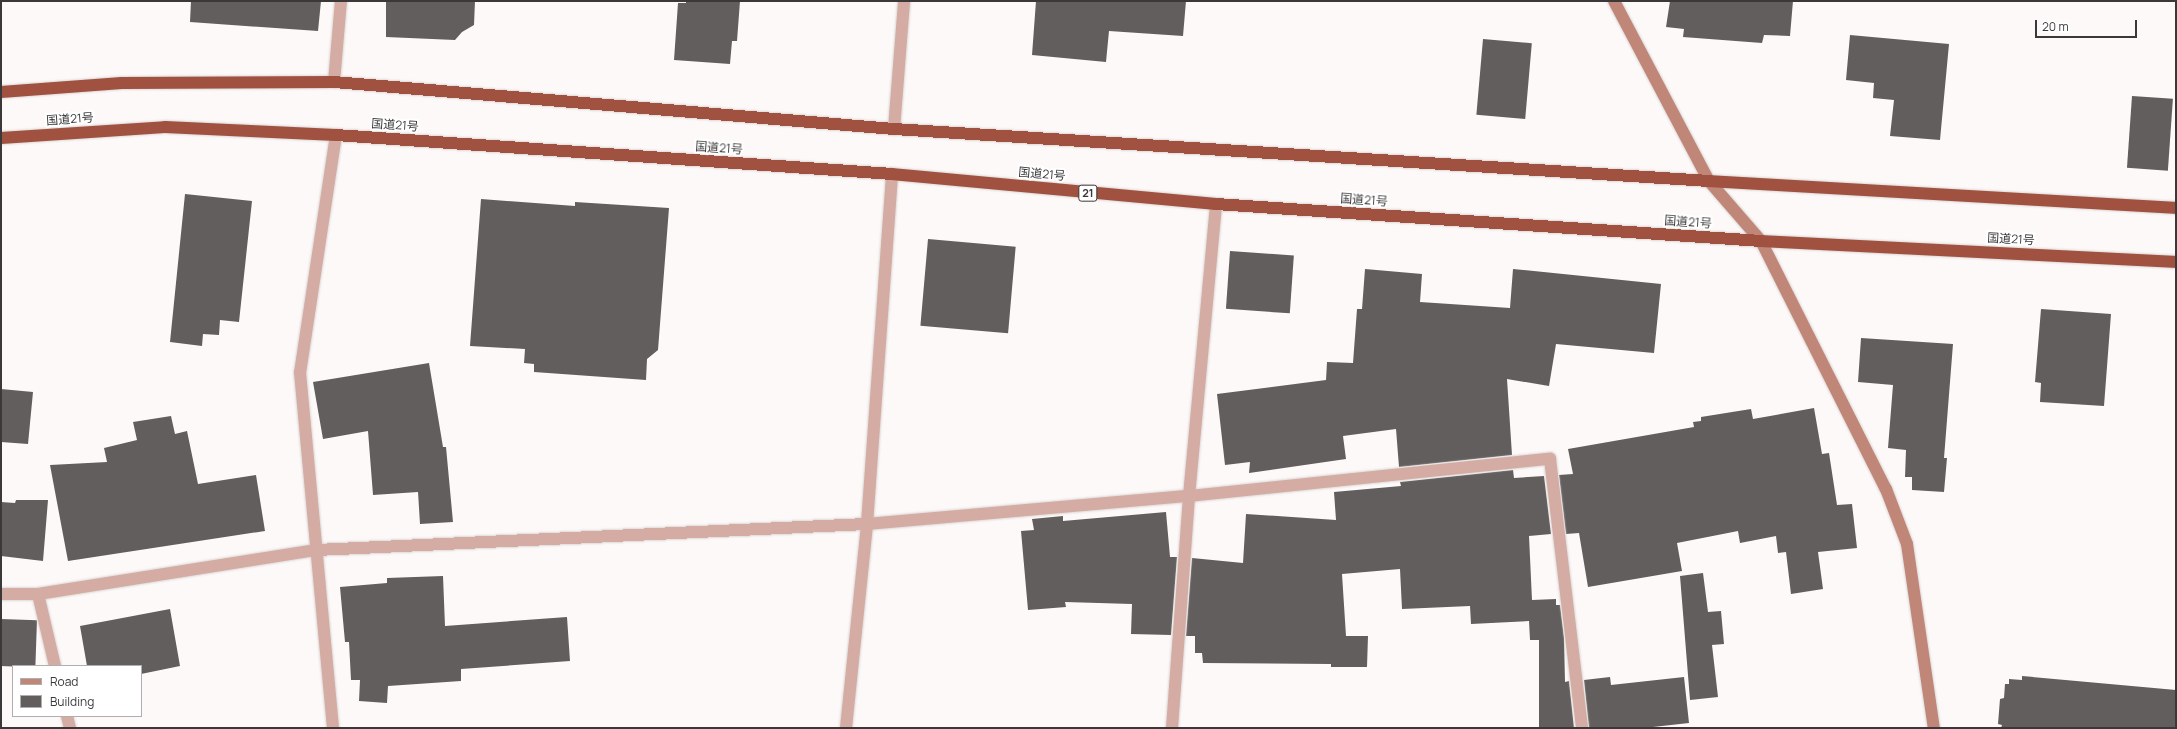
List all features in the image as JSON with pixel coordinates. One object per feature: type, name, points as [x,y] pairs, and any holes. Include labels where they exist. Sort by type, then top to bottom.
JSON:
[{"type":"highway","points":[[1,92],[122,83],[334,82],[894,129],[1709,181],[2176,208]]},
{"type":"highway","name":"国道21号","points":[[1,138],[165,127],[336,135],[892,174],[1216,204],[1761,240],[2176,262]]},
{"type":"street","points":[[334,82],[341,1]]},
{"type":"street","points":[[894,129],[904,1]]},
{"type":"street","points":[[1614,1],[1709,181],[1761,240],[1886,489],[1907,544],[1934,728]]},
{"type":"street","points":[[333,728],[300,373],[336,135]]},
{"type":"street","points":[[846,728],[867,524],[892,174]]},
{"type":"street","points":[[1172,728],[1189,496],[1216,204]]},
{"type":"street","points":[[1,594],[38,594],[317,550],[867,524],[1189,496],[1550,459],[1582,728]]},
{"type":"street","points":[[38,594],[55,665]]},
{"type":"street","points":[[67,717],[70,728]]},
{"type":"building","points":[[191,1],[321,1],[318,31],[190,22]]},
{"type":"building","points":[[386,1],[475,1],[474,25],[462,32],[455,40],[386,37]]},
{"type":"building","points":[[686,1],[740,1],[737,41],[732,41],[730,64],[674,60],[678,3],[686,3]]},
{"type":"building","points":[[1036,1],[1186,1],[1183,36],[1109,31],[1106,62],[1032,55]]},
{"type":"building","points":[[1670,1],[1793,1],[1790,36],[1764,35],[1762,43],[1683,37],[1684,29],[1666,27]]},
{"type":"building","points":[[1850,35],[1949,44],[1940,140],[1890,136],[1894,100],[1873,98],[1874,83],[1846,80]]},
{"type":"building","points":[[1483,39],[1532,43],[1525,119],[1476,115]]},
{"type":"building","points":[[2132,96],[2173,99],[2168,171],[2127,168]]},
{"type":"building","points":[[185,194],[252,201],[239,322],[220,320],[219,335],[203,334],[202,346],[170,342]]},
{"type":"building","points":[[481,199],[575,206],[575,202],[669,208],[658,350],[647,359],[646,380],[534,372],[534,364],[524,363],[525,349],[470,346]]},
{"type":"building","points":[[928,239],[1016,247],[1008,333],[920,326]]},
{"type":"building","points":[[1230,251],[1294,255],[1290,313],[1226,309]]},
{"type":"building","points":[[1365,269],[1422,274],[1420,302],[1510,308],[1513,269],[1661,284],[1654,353],[1556,344],[1549,386],[1507,379],[1512,455],[1399,467],[1396,429],[1343,436],[1346,459],[1249,473],[1250,462],[1225,465],[1217,394],[1326,380],[1327,362],[1353,363],[1357,309],[1362,309]]},
{"type":"building","points":[[2041,309],[2111,314],[2104,406],[2040,402],[2041,383],[2035,382]]},
{"type":"building","points":[[1861,338],[1953,344],[1944,458],[1947,458],[1944,492],[1912,490],[1912,477],[1905,477],[1906,450],[1888,448],[1893,385],[1858,382]]},
{"type":"building","points":[[429,363],[443,447],[446,447],[453,522],[420,524],[418,492],[373,495],[368,431],[323,439],[313,382]]},
{"type":"building","points":[[1,389],[33,392],[28,444],[1,442]]},
{"type":"building","points":[[1814,408],[1822,454],[1829,453],[1837,505],[1852,504],[1857,548],[1818,552],[1823,589],[1791,594],[1786,552],[1778,553],[1776,536],[1740,543],[1738,531],[1677,543],[1682,571],[1588,587],[1579,533],[1566,534],[1559,475],[1573,474],[1568,449],[1694,427],[1693,422],[1701,421],[1701,417],[1751,409],[1753,419]]},
{"type":"building","points":[[171,416],[175,434],[187,431],[198,484],[256,475],[265,531],[68,561],[50,465],[107,462],[104,448],[137,440],[133,422]]},
{"type":"building","points":[[1513,470],[1514,478],[1544,476],[1551,534],[1529,536],[1532,600],[1556,599],[1556,605],[1560,605],[1564,638],[1565,682],[1569,681],[1574,728],[1539,728],[1539,640],[1530,640],[1529,621],[1471,624],[1470,606],[1402,609],[1400,569],[1342,574],[1346,636],[1368,636],[1367,667],[1331,667],[1331,664],[1203,663],[1202,653],[1195,653],[1195,636],[1186,636],[1192,558],[1243,563],[1246,514],[1336,520],[1334,492],[1401,486],[1400,482]]},
{"type":"building","points":[[16,500],[48,500],[43,561],[1,556],[1,502],[15,503]]},
{"type":"building","points":[[1166,512],[1170,557],[1177,557],[1171,635],[1131,634],[1132,604],[1065,602],[1066,607],[1028,610],[1021,531],[1034,530],[1032,519],[1063,516],[1063,521]]},
{"type":"building","points":[[1703,573],[1708,612],[1721,611],[1724,644],[1712,645],[1718,697],[1690,700],[1680,576]]},
{"type":"building","points":[[443,576],[445,626],[567,617],[570,661],[461,669],[461,681],[388,686],[387,703],[359,701],[360,680],[351,680],[349,642],[345,642],[340,587],[387,583],[387,578]]},
{"type":"building","points":[[170,609],[180,666],[142,674],[142,665],[87,665],[80,626]]},
{"type":"building","points":[[1,619],[37,620],[35,665],[1,666]]},
{"type":"building","points":[[2022,676],[2176,690],[2176,728],[2001,728],[2002,725],[1998,724],[2000,699],[2004,698],[2005,684],[2009,684],[2009,679],[2022,680]]},
{"type":"building","points":[[1610,677],[1611,685],[1684,677],[1689,723],[1644,728],[1589,728],[1584,680]]}]
